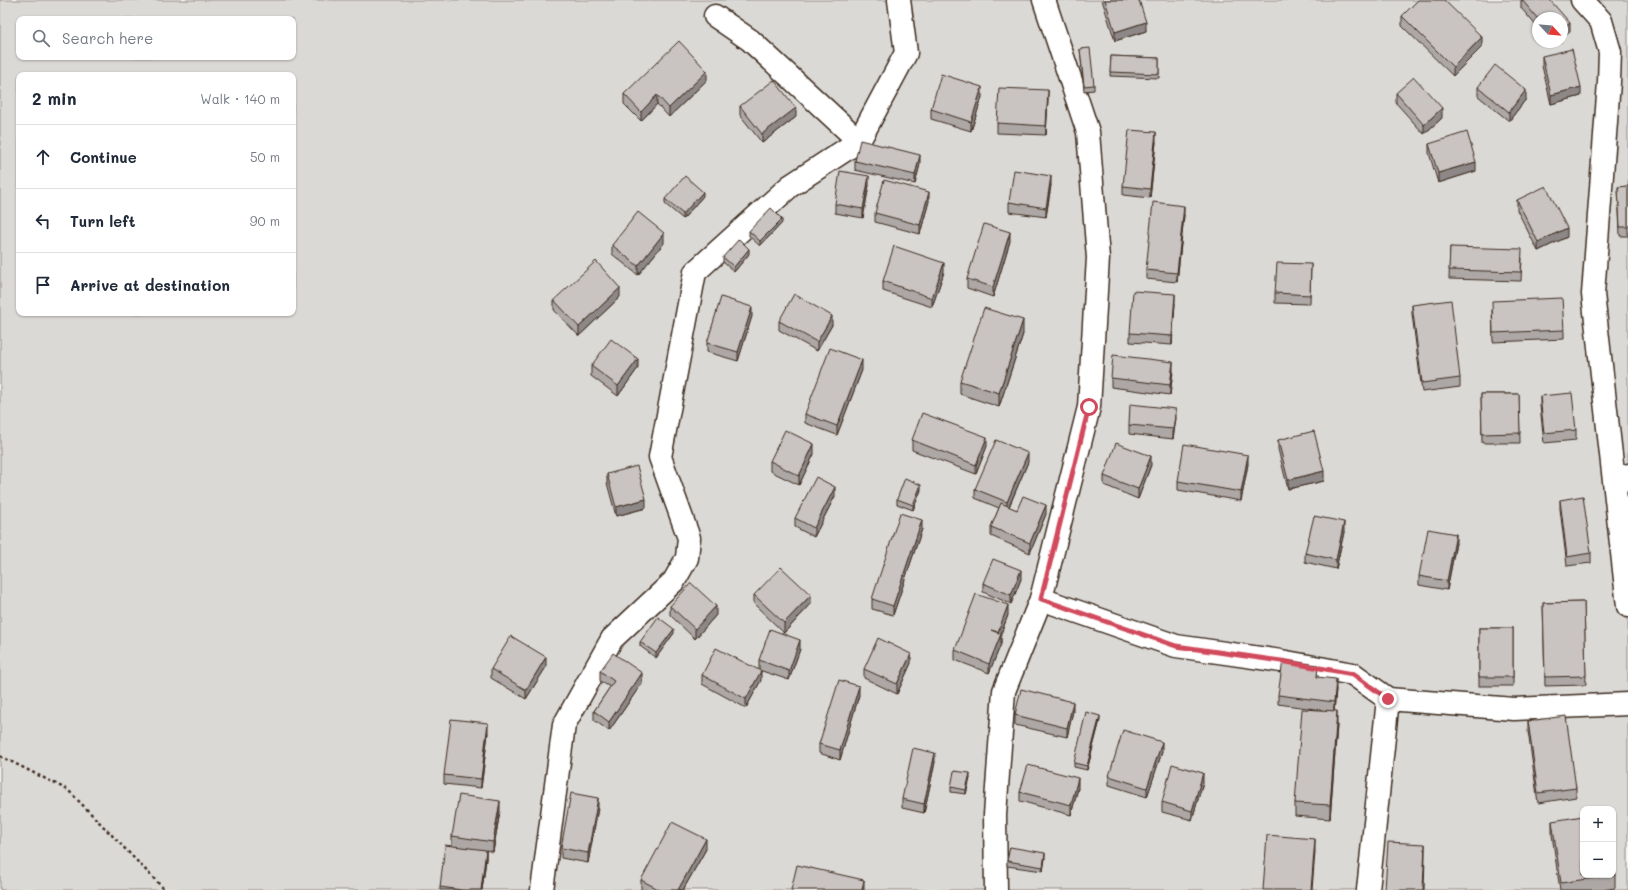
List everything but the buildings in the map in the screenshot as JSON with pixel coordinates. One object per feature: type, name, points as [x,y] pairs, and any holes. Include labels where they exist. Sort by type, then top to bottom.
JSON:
[{"type":"street","points":[[542,890],[564,725],[612,639],[674,580],[687,558],[689,538],[660,457],[695,272],[790,186],[859,141],[906,53],[899,0]]},
{"type":"street","points":[[996,890],[995,815],[1004,691],[1041,599],[1089,407],[1098,258],[1088,132],[1044,0]]},
{"type":"street","points":[[1582,0],[1601,21],[1610,52],[1593,294],[1621,480],[1628,606]]},
{"type":"street","points":[[715,16],[750,40],[859,141]]},
{"type":"street","points":[[1041,599],[1176,646],[1281,661],[1353,674],[1388,699],[1514,709],[1628,704]]},
{"type":"street","points":[[1368,890],[1388,699]]},
{"type":"path","points":[[0,756],[68,790],[165,890]]},
{"type":"shaded area","points":[[0,0],[1628,0],[1628,890],[0,890]]},
{"type":"route","points":[[1089,407],[1041,599],[1176,646],[1281,661],[1353,674],[1388,699]]}]
